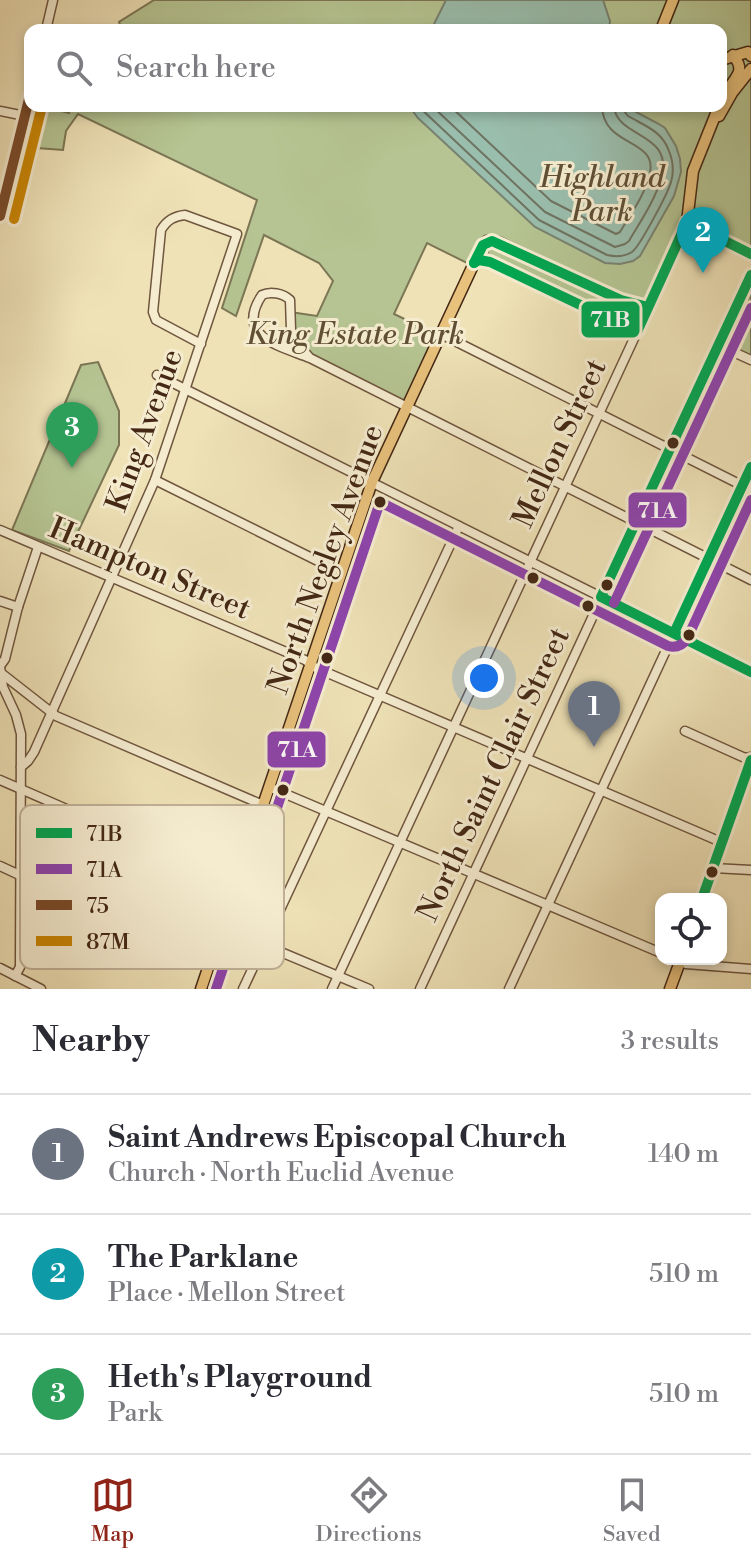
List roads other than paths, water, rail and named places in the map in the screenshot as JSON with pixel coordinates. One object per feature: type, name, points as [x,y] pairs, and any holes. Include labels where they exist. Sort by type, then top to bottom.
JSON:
[{"type":"main road","points":[[663,24],[673,0]]},
{"type":"main road","points":[[727,58],[750,53]]},
{"type":"main road","points":[[727,92],[740,69],[740,63],[733,55]]},
{"type":"main road","points":[[727,102],[751,69]]},
{"type":"main road","points":[[710,132],[717,112]]},
{"type":"main road","points":[[710,132],[721,112]]},
{"type":"main road","name":"Mellon Street","points":[[637,332],[687,222],[693,171],[710,132]]},
{"type":"main road","points":[[687,222],[751,254]]},
{"type":"main road","name":"North Negley Avenue","points":[[263,805],[372,482],[483,244],[487,241],[498,242],[621,300],[648,307]]},
{"type":"main road","points":[[474,263],[479,260],[490,262],[637,332]]},
{"type":"main road","points":[[704,893],[751,758]]},
{"type":"main road","points":[[670,989],[677,965]]},
{"type":"main road","name":"North Negley Avenue","points":[[201,989],[207,969]]},
{"type":"street","points":[[47,24],[53,0]]},
{"type":"street","points":[[0,111],[25,116]]},
{"type":"street","points":[[0,216],[26,112]]},
{"type":"street","name":"King Avenue","points":[[21,767],[34,752],[155,480],[201,344],[237,233],[177,215],[161,230],[153,312],[156,320],[201,344]]},
{"type":"street","name":"North Saint Clair Street","points":[[420,989],[751,275]]},
{"type":"street","points":[[310,358],[293,336],[290,300],[283,295],[264,293],[255,310],[256,331],[266,339],[310,358],[751,580]]},
{"type":"street","name":"Mellon Street","points":[[332,989],[637,332]]},
{"type":"street","points":[[441,334],[747,488]]},
{"type":"street","points":[[284,347],[286,339],[293,336]]},
{"type":"street","points":[[718,345],[751,360]]},
{"type":"street","points":[[157,375],[751,672]]},
{"type":"street","points":[[509,989],[709,559],[747,488],[751,467]]},
{"type":"street","points":[[155,480],[342,573]]},
{"type":"street","points":[[284,902],[459,526]]},
{"type":"street","name":"Hampton Street","points":[[0,530],[721,842]]},
{"type":"street","points":[[15,976],[20,967],[21,734],[3,687],[0,670],[38,547]]},
{"type":"street","points":[[0,601],[18,607]]},
{"type":"street","points":[[0,670],[52,713],[263,805]]},
{"type":"street","points":[[685,731],[751,758]]},
{"type":"street","points":[[0,780],[59,805]]},
{"type":"street","points":[[269,787],[655,950]]},
{"type":"street","points":[[0,866],[20,875]]},
{"type":"street","points":[[713,868],[751,870]]},
{"type":"street","points":[[284,953],[369,989]]},
{"type":"street","points":[[699,965],[751,969]]},
{"type":"street","points":[[0,968],[41,989]]},
{"type":"street","points":[[243,989],[253,969]]},
{"type":"water","points":[[446,0],[603,0],[610,21],[610,24],[434,24]]},
{"type":"water","points":[[414,112],[636,112],[665,128],[676,146],[681,172],[674,196],[640,256],[620,264],[605,263],[535,227]]},
{"type":"place","name":"The Parklane","points":[[703,273]]},
{"type":"place","name":"Heth's Playground","points":[[72,468]]},
{"type":"place","name":"Saint Andrews Episcopal Church","points":[[594,747]]},
{"type":"park label","name":"Highland Park","points":[[602,194]]},
{"type":"park label","name":"King Estate Park","points":[[355,334]]}]
